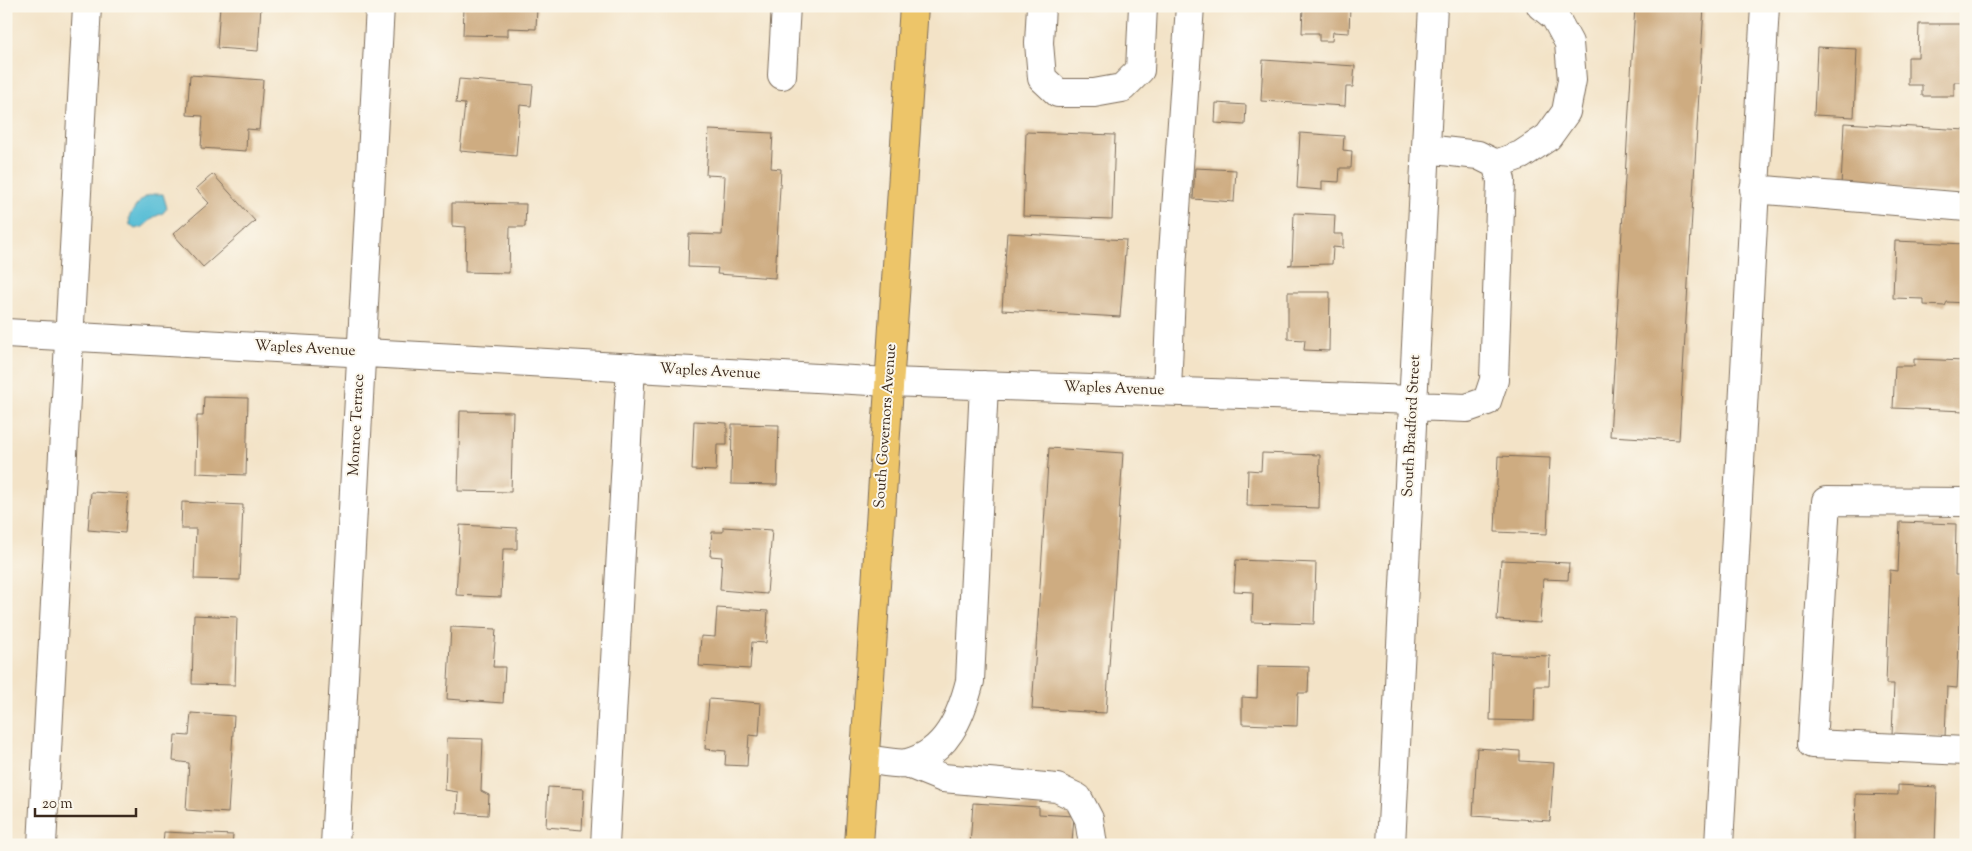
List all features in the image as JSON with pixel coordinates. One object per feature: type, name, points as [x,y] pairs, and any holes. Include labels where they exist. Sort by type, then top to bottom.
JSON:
[{"type":"main road","name":"South Governors Avenue","points":[[859,845],[914,6]]},
{"type":"street","points":[[42,845],[87,6]]},
{"type":"street","name":"Monroe Terrace","points":[[335,845],[380,6]]},
{"type":"street","points":[[782,75],[786,6]]},
{"type":"street","points":[[1041,6],[1038,44],[1042,78],[1058,93],[1094,93],[1122,88],[1140,70],[1143,6]]},
{"type":"street","points":[[1168,391],[1172,268],[1190,6]]},
{"type":"street","name":"South Bradford Street","points":[[1390,845],[1433,6]]},
{"type":"street","points":[[1426,149],[1478,155],[1496,164],[1520,155],[1548,137],[1566,112],[1572,80],[1569,43],[1555,17],[1541,6]]},
{"type":"street","points":[[1719,845],[1765,6]]},
{"type":"street","name":"Waples Avenue","points":[[6,333],[889,382],[1168,391],[1414,403],[1467,408],[1487,401],[1494,380],[1501,180],[1496,164]]},
{"type":"street","points":[[1754,189],[1966,207]]},
{"type":"street","points":[[605,845],[632,367]]},
{"type":"street","points":[[906,763],[936,750],[941,744],[963,709],[970,681],[984,385]]},
{"type":"street","points":[[1966,502],[1826,501],[1812,744],[1966,751]]},
{"type":"street","points":[[864,759],[906,763],[943,778],[1057,788],[1078,798],[1089,819],[1093,845]]},
{"type":"water","points":[[153,194],[163,194],[167,208],[143,227],[135,229],[130,225],[129,217],[142,200]]},
{"type":"building","points":[[220,6],[261,6],[258,51],[217,48]]},
{"type":"building","points":[[537,6],[536,29],[508,28],[508,36],[463,35],[464,7]]},
{"type":"building","points":[[1303,6],[1350,6],[1349,33],[1333,32],[1332,41],[1319,41],[1319,33],[1302,33]]},
{"type":"building","points":[[1635,6],[1704,6],[1679,440],[1610,436]]},
{"type":"building","points":[[1919,24],[1962,24],[1962,38],[1966,38],[1966,62],[1963,62],[1962,82],[1954,82],[1954,96],[1922,96],[1922,85],[1908,85],[1908,57],[1918,57]]},
{"type":"building","points":[[1817,47],[1857,49],[1854,117],[1814,115]]},
{"type":"building","points":[[1263,60],[1355,66],[1353,87],[1346,87],[1345,106],[1261,101]]},
{"type":"building","points":[[190,75],[263,80],[259,130],[247,129],[246,151],[201,148],[203,116],[187,115]]},
{"type":"building","points":[[459,79],[533,85],[531,106],[520,105],[516,156],[460,151],[465,104],[456,103]]},
{"type":"building","points":[[1216,103],[1246,105],[1245,125],[1215,123]]},
{"type":"building","points":[[1844,123],[1966,130],[1966,193],[1841,186]]},
{"type":"building","points":[[709,130],[773,133],[771,168],[781,169],[775,278],[717,274],[718,268],[688,267],[689,234],[722,235],[725,176],[706,175]]},
{"type":"building","points":[[1026,132],[1115,135],[1112,219],[1023,216]]},
{"type":"building","points":[[1300,133],[1344,136],[1343,150],[1352,151],[1351,168],[1340,168],[1339,182],[1322,181],[1322,190],[1297,188]]},
{"type":"building","points":[[1195,168],[1236,170],[1234,202],[1193,199]]},
{"type":"building","points":[[213,174],[255,221],[203,267],[173,234],[209,203],[196,189]]},
{"type":"building","points":[[452,203],[526,204],[525,227],[510,227],[509,273],[465,272],[466,227],[452,226]]},
{"type":"building","points":[[1294,213],[1335,215],[1334,234],[1343,234],[1343,248],[1333,247],[1332,264],[1288,265],[1292,264]]},
{"type":"building","points":[[1007,233],[1126,240],[1120,317],[1002,310]]},
{"type":"building","points":[[1895,241],[1966,244],[1966,303],[1947,302],[1945,306],[1924,305],[1924,299],[1893,298]]},
{"type":"building","points":[[1288,292],[1330,292],[1329,351],[1304,350],[1305,340],[1288,339]]},
{"type":"building","points":[[1914,359],[1965,361],[1965,411],[1893,408],[1895,366],[1914,366]]},
{"type":"building","points":[[204,397],[248,398],[246,475],[196,473],[197,416],[203,416]]},
{"type":"building","points":[[460,411],[513,412],[511,492],[458,491]]},
{"type":"building","points":[[694,421],[727,423],[727,445],[717,445],[716,471],[692,470]]},
{"type":"building","points":[[732,424],[779,425],[777,485],[731,484]]},
{"type":"building","points":[[1049,448],[1123,453],[1106,713],[1032,709]]},
{"type":"building","points":[[1262,453],[1320,455],[1319,508],[1247,506],[1248,470],[1261,471]]},
{"type":"building","points":[[1498,456],[1550,458],[1547,534],[1495,532]]},
{"type":"building","points":[[91,492],[128,494],[125,533],[88,530]]},
{"type":"building","points":[[182,502],[243,505],[240,580],[194,579],[196,529],[181,529]]},
{"type":"building","points":[[1900,522],[1956,524],[1955,575],[1962,575],[1957,688],[1947,687],[1945,737],[1892,735],[1894,684],[1886,684],[1890,570],[1898,571]]},
{"type":"building","points":[[460,525],[517,528],[517,549],[503,549],[501,597],[456,595]]},
{"type":"building","points":[[723,527],[772,530],[767,594],[720,590],[722,557],[710,556],[712,532],[723,532]]},
{"type":"building","points":[[1236,560],[1316,563],[1314,624],[1252,622],[1253,592],[1234,591]]},
{"type":"building","points":[[1501,560],[1569,563],[1568,580],[1543,579],[1540,623],[1497,620]]},
{"type":"building","points":[[717,608],[768,611],[766,643],[752,642],[750,669],[699,666],[701,636],[715,637]]},
{"type":"building","points":[[194,615],[237,617],[235,685],[192,684]]},
{"type":"building","points":[[451,627],[496,629],[493,667],[505,667],[503,703],[447,699]]},
{"type":"building","points":[[1492,654],[1550,656],[1549,686],[1535,686],[1534,721],[1490,720]]},
{"type":"building","points":[[1258,666],[1309,667],[1308,693],[1298,693],[1297,726],[1242,724],[1242,697],[1257,698]]},
{"type":"building","points":[[709,699],[761,703],[759,736],[749,735],[747,766],[725,765],[726,751],[705,749]]},
{"type":"building","points":[[191,713],[234,716],[228,813],[186,810],[189,763],[173,761],[175,735],[189,736]]},
{"type":"building","points":[[447,738],[483,739],[481,791],[489,795],[488,815],[457,813],[458,792],[445,790]]},
{"type":"building","points":[[1477,748],[1520,751],[1520,761],[1554,763],[1550,821],[1473,816]]},
{"type":"building","points":[[1898,785],[1937,787],[1935,844],[1855,841],[1856,794],[1898,795]]},
{"type":"building","points":[[548,787],[584,789],[582,830],[546,827]]},
{"type":"building","points":[[973,803],[1039,807],[1039,814],[1074,816],[1072,843],[1076,845],[970,845]]},
{"type":"building","points":[[164,832],[233,835],[232,845],[163,845]]}]
